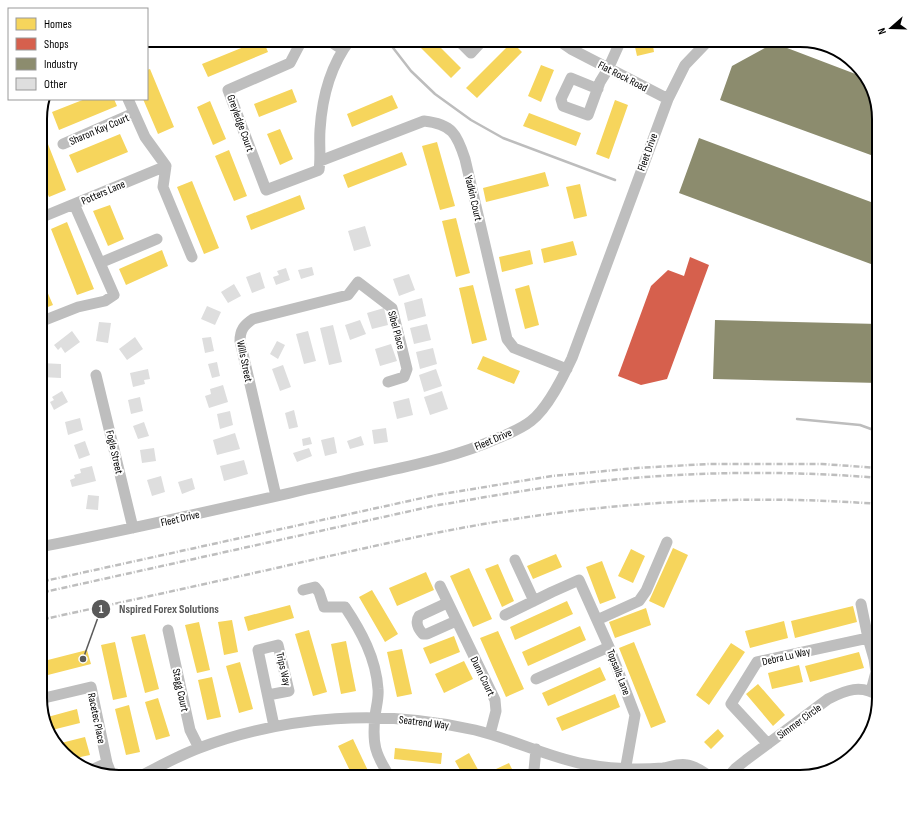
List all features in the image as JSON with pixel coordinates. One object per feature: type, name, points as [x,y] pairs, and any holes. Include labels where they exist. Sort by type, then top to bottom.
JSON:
[{"type":"street","name":"Greyledge Court","points":[[298,47],[290,63],[228,90],[266,190],[319,166]]},
{"type":"street","points":[[338,47],[343,50]]},
{"type":"street","points":[[319,166],[322,110],[331,72],[345,47]]},
{"type":"street","points":[[465,47],[471,53],[477,47]]},
{"type":"street","name":"Flat Rock Road","points":[[566,47],[668,99]]},
{"type":"street","points":[[598,89],[618,47]]},
{"type":"street","name":"Fleet Drive","points":[[47,546],[133,528],[445,457],[482,445],[523,426],[537,415],[548,401],[567,369],[668,99],[685,65],[702,47]]},
{"type":"street","points":[[128,100],[148,141],[166,166],[163,187],[192,257]]},
{"type":"street","name":"Sharon Kay Court","points":[[63,144],[134,113]]},
{"type":"street","name":"Yadkin Court","points":[[319,166],[424,121],[439,122],[452,131],[460,142],[465,159],[507,339],[514,348],[567,369]]},
{"type":"street","name":"Potters Lane","points":[[47,213],[74,204],[166,166]]},
{"type":"street","points":[[47,319],[78,307],[105,301],[114,295],[74,204]]},
{"type":"street","points":[[100,263],[157,239]]},
{"type":"street","name":"Sibel Place","points":[[358,282],[392,308],[407,369],[404,377],[388,382]]},
{"type":"street","name":"Wills Street","points":[[276,496],[240,341],[242,328],[253,320],[348,295],[358,282]]},
{"type":"street","name":"Fogle Street","points":[[96,375],[133,528]]},
{"type":"street","points":[[597,620],[639,601],[646,591],[667,542]]},
{"type":"street","points":[[505,615],[534,601],[515,560]]},
{"type":"street","name":"Topsails Lane","points":[[534,601],[579,580],[609,647],[635,715],[625,770]]},
{"type":"street","name":"Dunn Court","points":[[440,586],[495,700],[496,711],[490,734]]},
{"type":"street","points":[[303,590],[315,587],[319,592],[324,607],[345,607],[357,626],[371,655],[376,671],[378,690],[374,717],[375,750],[386,770]]},
{"type":"street","points":[[447,602],[419,616],[416,619],[419,627],[423,634],[427,634],[456,621]]},
{"type":"street","points":[[861,604],[868,638],[872,647]]},
{"type":"street","name":"Stagg Court","points":[[168,630],[190,730],[198,748]]},
{"type":"street","name":"Debra Lu Way","points":[[768,744],[731,704],[757,662],[868,638]]},
{"type":"street","points":[[536,679],[609,647]]},
{"type":"street","name":"Racetec Place","points":[[47,697],[91,687],[109,769]]},
{"type":"street","name":"Simmer Circle","points":[[734,770],[828,699],[840,693],[851,690],[872,693]]},
{"type":"street","name":"Trips Way","points":[[268,695],[274,726]]},
{"type":"street","name":"Seatrend Way","points":[[152,770],[198,748],[253,731],[274,726],[321,719],[374,717],[408,718],[490,734],[560,759],[611,770]]},
{"type":"street","points":[[534,770],[536,750]]},
{"type":"street","points":[[99,767],[107,764]]},
{"type":"street","name":"Seatrend Way","points":[[647,770],[686,764],[699,770]]},
{"type":"building: Homes","points":[[244,47],[266,47],[268,52],[208,77],[202,64]]},
{"type":"building: Homes","points":[[420,47],[440,47],[461,68],[451,78]]},
{"type":"building: Homes","points":[[507,47],[517,47],[522,52],[477,98],[466,88]]},
{"type":"building: Homes","points":[[635,47],[653,47],[654,52],[637,56]]},
{"type":"building: Homes","points":[[541,65],[554,70],[541,102],[528,96]]},
{"type":"building: Homes","points":[[150,69],[174,127],[158,134],[143,100],[148,100],[148,70]]},
{"type":"building: Homes","points":[[292,89],[297,102],[259,117],[254,104]]},
{"type":"building: Homes","points":[[392,95],[398,108],[352,127],[347,114]]},
{"type":"building: Homes","points":[[82,100],[114,100],[117,106],[59,130],[52,112]]},
{"type":"building: Homes","points":[[615,100],[628,105],[609,159],[596,154]]},
{"type":"building: Homes","points":[[210,101],[226,139],[213,145],[197,107]]},
{"type":"building: Homes","points":[[529,113],[581,133],[576,146],[523,126]]},
{"type":"building: Homes","points":[[280,129],[293,159],[280,165],[267,134]]},
{"type":"building: Homes","points":[[120,134],[128,152],[77,173],[69,155]]},
{"type":"building: Homes","points":[[47,142],[66,190],[49,197],[47,192]]},
{"type":"building: Homes","points":[[437,142],[455,206],[440,210],[422,146]]},
{"type":"building: Homes","points":[[229,150],[247,196],[234,201],[215,156]]},
{"type":"building: Homes","points":[[402,152],[407,165],[348,188],[343,175]]},
{"type":"building: Homes","points":[[545,172],[549,186],[486,202],[483,188]]},
{"type":"building: Homes","points":[[192,181],[219,248],[204,254],[177,187]]},
{"type":"building: Homes","points":[[580,184],[587,216],[574,219],[566,187]]},
{"type":"building: Homes","points":[[300,195],[305,209],[251,230],[246,216]]},
{"type":"building: Homes","points":[[110,205],[124,239],[108,246],[93,211]]},
{"type":"building: Homes","points":[[456,218],[470,273],[456,277],[442,221]]},
{"type":"building: Homes","points":[[67,222],[94,289],[77,295],[51,229]]},
{"type":"building: Homes","points":[[573,241],[577,255],[544,263],[541,249]]},
{"type":"building: Homes","points":[[162,250],[168,266],[126,285],[119,269]]},
{"type":"building: Homes","points":[[530,250],[533,264],[502,272],[499,257]]},
{"type":"building: Homes","points":[[473,285],[487,340],[472,344],[459,288]]},
{"type":"building: Homes","points":[[529,285],[539,325],[525,329],[515,289]]},
{"type":"building: Homes","points":[[47,291],[53,305],[47,307]]},
{"type":"building: Homes","points":[[483,356],[520,371],[514,384],[477,369]]},
{"type":"building: Homes","points":[[673,548],[688,555],[664,608],[649,601]]},
{"type":"building: Homes","points":[[631,549],[645,556],[633,583],[618,576]]},
{"type":"building: Homes","points":[[556,554],[562,567],[533,579],[527,566]]},
{"type":"building: Homes","points":[[602,561],[616,598],[600,604],[586,567]]},
{"type":"building: Homes","points":[[498,564],[514,601],[502,607],[485,569]]},
{"type":"building: Homes","points":[[469,568],[492,619],[473,627],[450,576]]},
{"type":"building: Homes","points":[[426,572],[434,590],[397,606],[389,588]]},
{"type":"building: Homes","points":[[372,590],[398,634],[385,642],[359,597]]},
{"type":"building: Homes","points":[[567,601],[573,614],[515,640],[510,627]]},
{"type":"building: Homes","points":[[290,605],[294,618],[248,631],[244,617]]},
{"type":"building: Homes","points":[[853,606],[857,622],[795,638],[791,621]]},
{"type":"building: Homes","points":[[646,608],[651,625],[615,638],[609,622]]},
{"type":"building: Homes","points":[[232,620],[238,652],[224,655],[218,622]]},
{"type":"building: Homes","points":[[784,621],[788,638],[750,648],[745,631]]},
{"type":"building: Homes","points":[[199,622],[210,670],[197,673],[185,625]]},
{"type":"building: Homes","points":[[580,626],[586,640],[528,666],[522,652]]},
{"type":"building: Homes","points":[[309,630],[327,692],[313,696],[295,634]]},
{"type":"building: Homes","points":[[498,631],[524,689],[506,697],[480,638]]},
{"type":"building: Homes","points":[[145,634],[159,689],[145,693],[131,637]]},
{"type":"building: Homes","points":[[454,636],[460,652],[430,664],[423,648]]},
{"type":"building: Homes","points":[[346,641],[356,691],[341,694],[331,644]]},
{"type":"building: Homes","points":[[115,642],[127,697],[113,700],[101,645]]},
{"type":"building: Homes","points":[[634,642],[666,722],[651,728],[619,648]]},
{"type":"building: Homes","points":[[731,643],[745,652],[709,705],[696,695]]},
{"type":"building: Homes","points":[[402,649],[412,694],[397,697],[387,652]]},
{"type":"building: Homes","points":[[87,650],[91,664],[47,675],[47,660]]},
{"type":"building: Homes","points":[[859,652],[864,668],[810,682],[805,666]]},
{"type":"building: Homes","points":[[464,661],[473,679],[444,693],[435,674]]},
{"type":"building: Homes","points":[[240,662],[253,709],[239,713],[226,666]]},
{"type":"building: Homes","points":[[799,665],[803,682],[772,689],[768,673]]},
{"type":"building: Homes","points":[[600,667],[606,680],[548,706],[542,693]]},
{"type":"building: Homes","points":[[212,677],[221,717],[207,720],[198,680]]},
{"type":"building: Homes","points":[[758,684],[785,715],[773,726],[746,694]]},
{"type":"building: Homes","points":[[615,694],[620,707],[562,731],[556,718]]},
{"type":"building: Homes","points":[[158,698],[170,736],[156,740],[145,702]]},
{"type":"building: Homes","points":[[129,705],[140,752],[126,755],[115,709]]},
{"type":"building: Homes","points":[[77,709],[80,723],[54,730],[50,716]]},
{"type":"building: Homes","points":[[718,729],[724,736],[711,749],[704,742]]},
{"type":"building: Homes","points":[[85,737],[90,755],[78,757],[63,743]]},
{"type":"building: Homes","points":[[353,739],[368,770],[350,770],[338,746]]},
{"type":"building: Homes","points":[[395,748],[442,753],[441,764],[394,759]]},
{"type":"building: Homes","points":[[469,753],[478,770],[460,770],[455,761]]},
{"type":"building: Homes","points":[[509,763],[512,770],[496,770]]},
{"type":"building: Shops","points":[[690,257],[709,265],[667,379],[641,385],[618,376],[651,286],[668,270],[684,276]]},
{"type":"building: Industry","points":[[767,47],[785,47],[856,74],[870,101],[872,115],[872,155],[720,100],[732,66]]},
{"type":"building: Industry","points":[[699,138],[872,202],[872,264],[679,193]]},
{"type":"building: Industry","points":[[715,320],[872,324],[872,383],[713,379]]},
{"type":"building: Other","points":[[365,226],[371,246],[354,251],[348,231]]},
{"type":"building: Other","points":[[312,267],[314,275],[301,279],[298,270]]},
{"type":"building: Other","points":[[286,268],[290,280],[276,285],[273,277],[279,275],[277,271]]},
{"type":"building: Other","points":[[260,272],[265,288],[252,293],[246,277]]},
{"type":"building: Other","points":[[409,274],[415,290],[399,296],[393,279]]},
{"type":"building: Other","points":[[234,284],[241,296],[228,303],[221,292]]},
{"type":"building: Other","points":[[422,298],[426,316],[408,321],[404,303]]},
{"type":"building: Other","points":[[207,306],[221,312],[215,325],[201,319]]},
{"type":"building: Other","points":[[384,308],[388,325],[372,329],[367,313]]},
{"type":"building: Other","points":[[360,320],[366,334],[350,340],[345,325]]},
{"type":"building: Other","points":[[99,322],[111,323],[108,343],[96,341]]},
{"type":"building: Other","points":[[427,324],[431,340],[414,344],[410,328]]},
{"type":"building: Other","points":[[333,325],[342,362],[329,365],[320,328]]},
{"type":"building: Other","points":[[72,331],[80,342],[65,353],[61,347],[58,350],[54,345]]},
{"type":"building: Other","points":[[308,331],[316,361],[304,364],[296,334]]},
{"type":"building: Other","points":[[135,337],[143,349],[127,360],[119,349]]},
{"type":"building: Other","points":[[211,337],[214,351],[205,353],[202,338]]},
{"type":"building: Other","points":[[277,341],[285,345],[278,359],[270,354]]},
{"type":"building: Other","points":[[391,344],[397,361],[380,366],[375,349]]},
{"type":"building: Other","points":[[433,348],[437,364],[420,369],[416,352]]},
{"type":"building: Other","points":[[217,362],[220,376],[212,378],[208,364]]},
{"type":"building: Other","points":[[47,363],[61,364],[61,378],[47,377]]},
{"type":"building: Other","points":[[283,365],[291,387],[280,391],[272,369]]},
{"type":"building: Other","points":[[148,369],[150,379],[144,380],[145,384],[133,387],[130,373]]},
{"type":"building: Other","points":[[436,369],[442,386],[424,392],[419,375]]},
{"type":"building: Other","points":[[223,385],[228,402],[209,408],[205,396],[211,394],[210,389]]},
{"type":"building: Other","points":[[62,391],[68,402],[54,410],[50,402],[54,400],[52,397]]},
{"type":"building: Other","points":[[442,391],[448,409],[430,415],[424,397]]},
{"type":"building: Other","points":[[140,397],[143,411],[131,414],[128,400]]},
{"type":"building: Other","points":[[409,398],[413,415],[397,419],[393,402]]},
{"type":"building: Other","points":[[294,410],[298,427],[289,429],[285,413]]},
{"type":"building: Other","points":[[230,411],[233,425],[220,429],[217,414]]},
{"type":"building: Other","points":[[80,418],[83,430],[68,435],[65,422]]},
{"type":"building: Other","points":[[144,422],[149,436],[138,439],[133,426]]},
{"type":"building: Other","points":[[386,428],[388,442],[374,444],[372,430]]},
{"type":"building: Other","points":[[235,433],[240,449],[217,455],[213,440]]},
{"type":"building: Other","points":[[361,436],[364,445],[350,449],[347,441]]},
{"type":"building: Other","points":[[310,437],[312,444],[303,446],[302,439]]},
{"type":"building: Other","points":[[334,437],[337,453],[325,456],[321,440]]},
{"type":"building: Other","points":[[85,441],[90,455],[79,459],[74,445]]},
{"type":"building: Other","points":[[154,448],[156,461],[142,463],[140,450]]},
{"type":"building: Other","points":[[309,448],[312,456],[297,462],[293,453]]},
{"type":"building: Other","points":[[244,460],[248,474],[224,481],[220,466]]},
{"type":"building: Other","points":[[92,466],[96,481],[72,487],[70,480],[75,478],[74,475],[81,473],[80,469]]},
{"type":"building: Other","points":[[161,476],[165,492],[152,496],[147,480]]},
{"type":"building: Other","points":[[192,478],[195,489],[182,494],[178,482]]},
{"type":"building: Other","points":[[88,495],[99,496],[98,510],[86,509]]},
{"type":"waterway","points":[[392,47],[411,71],[435,94],[471,120],[503,138],[615,180]]},
{"type":"waterway","points":[[797,419],[860,425],[872,430]]},
{"type":"railway","points":[[47,580],[436,495],[552,476],[637,468],[708,464],[822,464],[872,468]]},
{"type":"railway","points":[[47,591],[433,506],[543,488],[598,481],[719,473],[800,473],[872,477]]},
{"type":"railway","points":[[47,618],[418,537],[495,522],[565,512],[655,503],[700,501],[789,500],[872,504]]},
{"type":"place","name":"Nspired Forex Solutions","points":[[83,659]]}]
